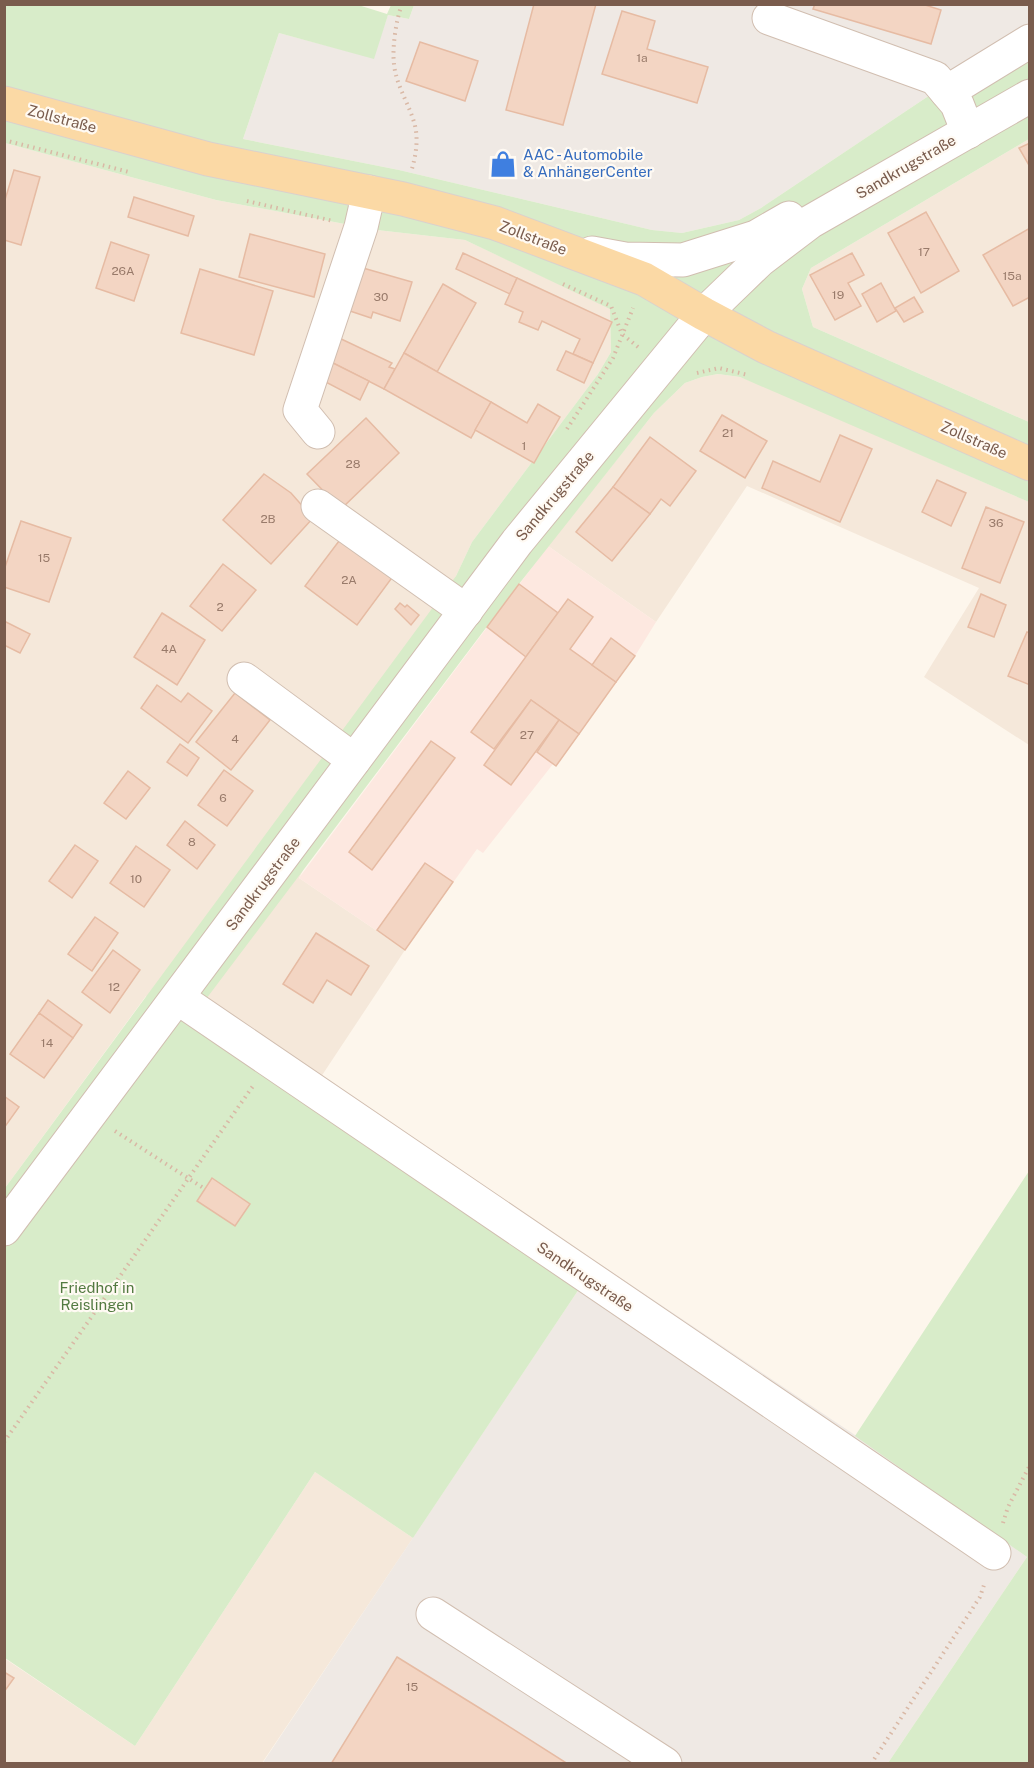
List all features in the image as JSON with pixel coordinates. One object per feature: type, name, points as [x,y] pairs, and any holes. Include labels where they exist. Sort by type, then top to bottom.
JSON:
[{"type":"main road","name":"Zollstraße","points":[[4,103],[208,159],[403,199],[495,223],[644,279],[766,347],[1029,464]]},
{"type":"street","points":[[769,18],[935,78],[959,114]]},
{"type":"street","points":[[959,114],[1029,41]]},
{"type":"street","points":[[555,246],[625,259],[683,260],[756,237],[959,114],[1010,91],[1029,86]]},
{"type":"street","name":"Sandkrugstraße","points":[[4,1229],[517,542],[704,314],[760,260],[959,114],[1029,96]]},
{"type":"street","points":[[318,432],[300,410],[361,227],[369,192]]},
{"type":"street","points":[[318,506],[466,610]]},
{"type":"street","points":[[244,679],[354,760]]},
{"type":"street","name":"Sandkrugstraße","points":[[178,998],[994,1553]]},
{"type":"street","points":[[434,1614],[665,1764]]},
{"type":"path","points":[[402,4],[397,16],[394,64],[402,94],[414,122],[417,154],[403,199]]},
{"type":"path","points":[[4,140],[140,174]]},
{"type":"path","points":[[241,199],[361,227]]},
{"type":"path","points":[[559,282],[611,306],[622,334]]},
{"type":"path","points":[[662,366],[680,382],[700,371],[719,368],[743,372],[753,377]]},
{"type":"path","points":[[4,1442],[270,1061]]},
{"type":"path","points":[[89,1115],[205,1189]]},
{"type":"path","points":[[871,1764],[980,1597],[1008,1507],[1029,1465]]},
{"type":"shaded area","points":[[414,5],[1029,5],[1029,29],[761,208],[739,220],[682,233],[652,230],[399,170],[243,139],[279,33],[373,58],[388,15],[409,19]]},
{"type":"shaded area","points":[[1029,139],[1029,422],[813,327],[802,289],[811,268]]},
{"type":"shaded area","points":[[5,143],[216,200],[377,230],[465,240],[610,308],[611,352],[598,374],[472,542],[299,878],[405,950],[305,1101],[146,996],[5,1188]]},
{"type":"shaded area","points":[[718,374],[740,377],[764,386],[1029,502],[1029,745],[924,677],[979,588],[747,486],[656,622],[548,546],[654,413],[685,383]]},
{"type":"shaded area","points":[[548,546],[656,622],[635,656],[556,766],[553,764],[483,853],[477,849],[405,950],[299,878]]},
{"type":"shaded area","points":[[597,1262],[855,1435],[1027,1557],[888,1763],[262,1764]]},
{"type":"shaded area","points":[[315,1472],[413,1538],[262,1763],[5,1763],[4,1658],[135,1746]]},
{"type":"green space","name":"Friedhof in Reislingen","points":[[355,4],[387,14],[391,5],[414,5],[409,19],[388,15],[374,59],[279,33],[243,139],[399,170],[652,230],[682,233],[739,220],[761,208],[1029,29],[1029,139],[811,268],[802,289],[813,327],[1029,422],[1029,502],[740,377],[718,374],[685,383],[654,413],[519,584],[188,1023],[579,1289],[413,1538],[315,1472],[135,1746],[5,1658],[5,1188],[456,576],[472,542],[598,374],[611,352],[610,309],[465,240],[377,230],[216,200],[5,143],[4,5]]},
{"type":"green space","points":[[1029,1171],[1029,1763],[888,1763],[1027,1557],[855,1436]]},
{"type":"building","points":[[534,4],[596,4],[563,125],[506,110]]},
{"type":"building","points":[[815,4],[922,4],[941,10],[931,44],[813,9]]},
{"type":"building","points":[[622,11],[655,21],[647,49],[708,67],[697,103],[602,74]]},
{"type":"building","points":[[420,42],[478,61],[465,101],[406,81]]},
{"type":"building","points":[[1030,143],[1030,167],[1019,148]]},
{"type":"building","points":[[14,170],[40,177],[21,245],[4,240],[4,203]]},
{"type":"building","points":[[134,197],[194,216],[188,236],[128,217]]},
{"type":"building","points":[[926,212],[959,271],[921,293],[888,233]]},
{"type":"building","points":[[1030,228],[1030,297],[1013,306],[983,255]]},
{"type":"building","points":[[250,234],[325,254],[314,297],[239,277]]},
{"type":"building","points":[[111,242],[149,255],[134,301],[96,288]]},
{"type":"building","points":[[463,253],[517,278],[510,294],[456,269]]},
{"type":"building","points":[[852,253],[864,275],[848,283],[861,306],[835,320],[810,275]]},
{"type":"building","points":[[363,268],[412,282],[400,321],[373,312],[371,318],[350,311]]},
{"type":"building","points":[[200,269],[273,291],[254,355],[181,333]]},
{"type":"building","points":[[517,278],[612,322],[593,363],[573,354],[580,339],[542,321],[538,330],[519,322],[523,312],[505,304]]},
{"type":"building","points":[[881,283],[896,311],[877,322],[862,294]]},
{"type":"building","points":[[443,284],[476,303],[437,372],[404,353]]},
{"type":"building","points":[[914,297],[923,312],[904,322],[895,308]]},
{"type":"building","points":[[337,337],[392,363],[389,367],[395,369],[384,389],[327,360]]},
{"type":"building","points":[[566,351],[593,363],[584,383],[557,370]]},
{"type":"building","points":[[404,353],[491,402],[471,438],[384,389]]},
{"type":"building","points":[[327,360],[369,381],[360,400],[318,378]]},
{"type":"building","points":[[491,402],[527,423],[538,404],[560,417],[534,463],[475,430]]},
{"type":"building","points":[[722,415],[767,441],[745,478],[700,451]]},
{"type":"building","points":[[366,418],[399,453],[341,509],[307,474]]},
{"type":"building","points":[[840,435],[872,449],[840,522],[762,488],[773,461],[820,482]]},
{"type":"building","points":[[650,437],[696,471],[670,506],[661,499],[650,514],[613,487]]},
{"type":"building","points":[[264,474],[291,493],[313,518],[271,564],[223,520]]},
{"type":"building","points":[[937,480],[966,493],[951,526],[922,512]]},
{"type":"building","points":[[613,487],[650,514],[612,561],[576,532]]},
{"type":"building","points":[[986,507],[1024,522],[1000,583],[962,568]]},
{"type":"building","points":[[21,521],[71,538],[49,602],[4,587],[4,570]]},
{"type":"building","points":[[342,537],[394,575],[357,625],[305,586]]},
{"type":"building","points":[[223,564],[256,590],[222,631],[190,606]]},
{"type":"building","points":[[519,584],[558,613],[526,657],[487,627]]},
{"type":"building","points":[[981,594],[1006,605],[994,637],[968,627]]},
{"type":"building","points":[[568,599],[593,617],[570,649],[616,682],[579,734],[531,700],[494,749],[471,732]]},
{"type":"building","points":[[400,603],[405,607],[407,605],[419,615],[411,625],[395,609]]},
{"type":"building","points":[[162,613],[205,640],[177,685],[134,657]]},
{"type":"building","points":[[4,621],[30,634],[20,653],[4,645]]},
{"type":"building","points":[[1027,632],[1030,633],[1030,685],[1008,676]]},
{"type":"building","points":[[611,638],[635,656],[616,682],[592,665]]},
{"type":"building","points":[[157,685],[181,702],[188,693],[212,711],[188,743],[141,708]]},
{"type":"building","points":[[235,693],[270,720],[231,770],[196,742]]},
{"type":"building","points":[[531,700],[559,720],[511,785],[484,765]]},
{"type":"building","points":[[559,720],[579,734],[556,766],[537,752]]},
{"type":"building","points":[[431,741],[455,758],[372,870],[349,852]]},
{"type":"building","points":[[180,744],[199,758],[187,776],[167,762]]},
{"type":"building","points":[[224,770],[253,791],[227,826],[198,805]]},
{"type":"building","points":[[128,771],[150,788],[126,819],[104,803]]},
{"type":"building","points":[[185,821],[215,845],[197,869],[167,845]]},
{"type":"building","points":[[75,845],[98,861],[72,898],[49,881]]},
{"type":"building","points":[[136,846],[170,870],[144,907],[110,883]]},
{"type":"building","points":[[425,863],[453,882],[405,950],[377,930]]},
{"type":"building","points":[[95,917],[118,933],[92,971],[68,954]]},
{"type":"building","points":[[316,933],[369,966],[351,995],[327,980],[313,1003],[283,984]]},
{"type":"building","points":[[113,950],[140,970],[110,1013],[82,992]]},
{"type":"building","points":[[48,1000],[82,1025],[73,1038],[39,1013]]},
{"type":"building","points":[[39,1013],[73,1038],[44,1078],[10,1054]]},
{"type":"building","points":[[4,1096],[19,1107],[4,1128]]},
{"type":"building","points":[[212,1178],[250,1204],[235,1226],[197,1201]]},
{"type":"building","points":[[397,1657],[494,1717],[568,1764],[331,1764]]},
{"type":"building","points":[[4,1672],[14,1678],[4,1692]]},
{"type":"place","name":"AAC - Automobile & AnhängerCenter","points":[[503,164]]}]
